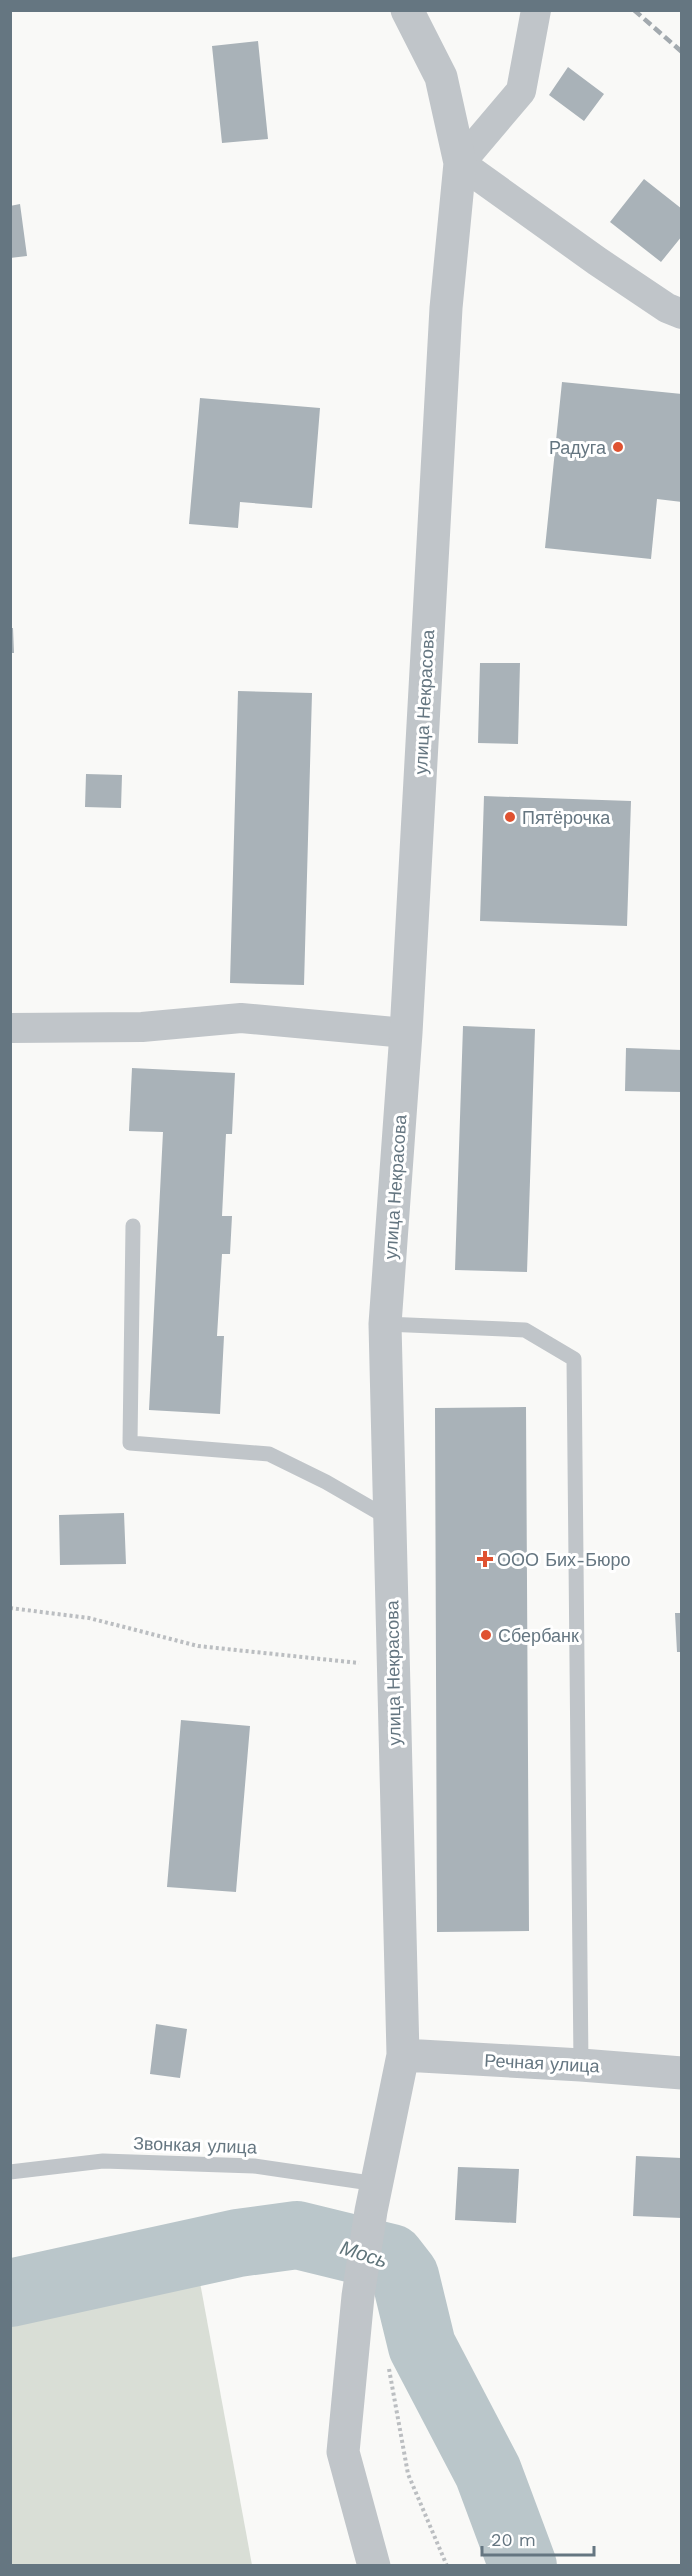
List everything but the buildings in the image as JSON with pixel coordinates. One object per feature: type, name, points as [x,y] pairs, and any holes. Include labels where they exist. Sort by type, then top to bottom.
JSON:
[{"type":"street","name":"улица Некрасова","points":[[374,2565],[343,2452],[358,2296],[374,2197],[403,2055],[385,1324],[406,1033],[446,320],[460,163],[441,77],[407,10]]},
{"type":"street","points":[[536,10],[520,91],[460,163],[597,261],[667,308],[681,314]]},
{"type":"street","points":[[10,1028],[142,1027],[241,1018],[406,1033]]},
{"type":"street","name":"Речная улица","points":[[403,2055],[681,2073]]},
{"type":"lane","points":[[133,1226],[130,1443],[269,1454],[326,1482],[390,1519]]},
{"type":"lane","points":[[385,1324],[525,1330],[574,1359],[581,2065]]},
{"type":"lane","name":"Звонкая улица","points":[[10,2172],[103,2161],[254,2166],[374,2197]]},
{"type":"path","points":[[10,1608],[89,1618],[198,1646],[393,1666]]},
{"type":"path","points":[[387,2358],[408,2474],[447,2565]]},
{"type":"shaded area","points":[[199,2277],[252,2565],[11,2565],[11,2323]]},
{"type":"waterway","name":"Мось","points":[[10,2293],[238,2243],[297,2235],[391,2258],[405,2276],[422,2346],[488,2472],[523,2566]]},
{"type":"railway","points":[[634,10],[682,52]]},
{"type":"place","name":"Радуга","points":[[618,447]]},
{"type":"place","name":"Пятёрочка","points":[[510,817]]},
{"type":"place","name":"ООО Бих-Бюро","points":[[485,1559]]},
{"type":"place","name":"Сбербанк","points":[[486,1635]]}]
